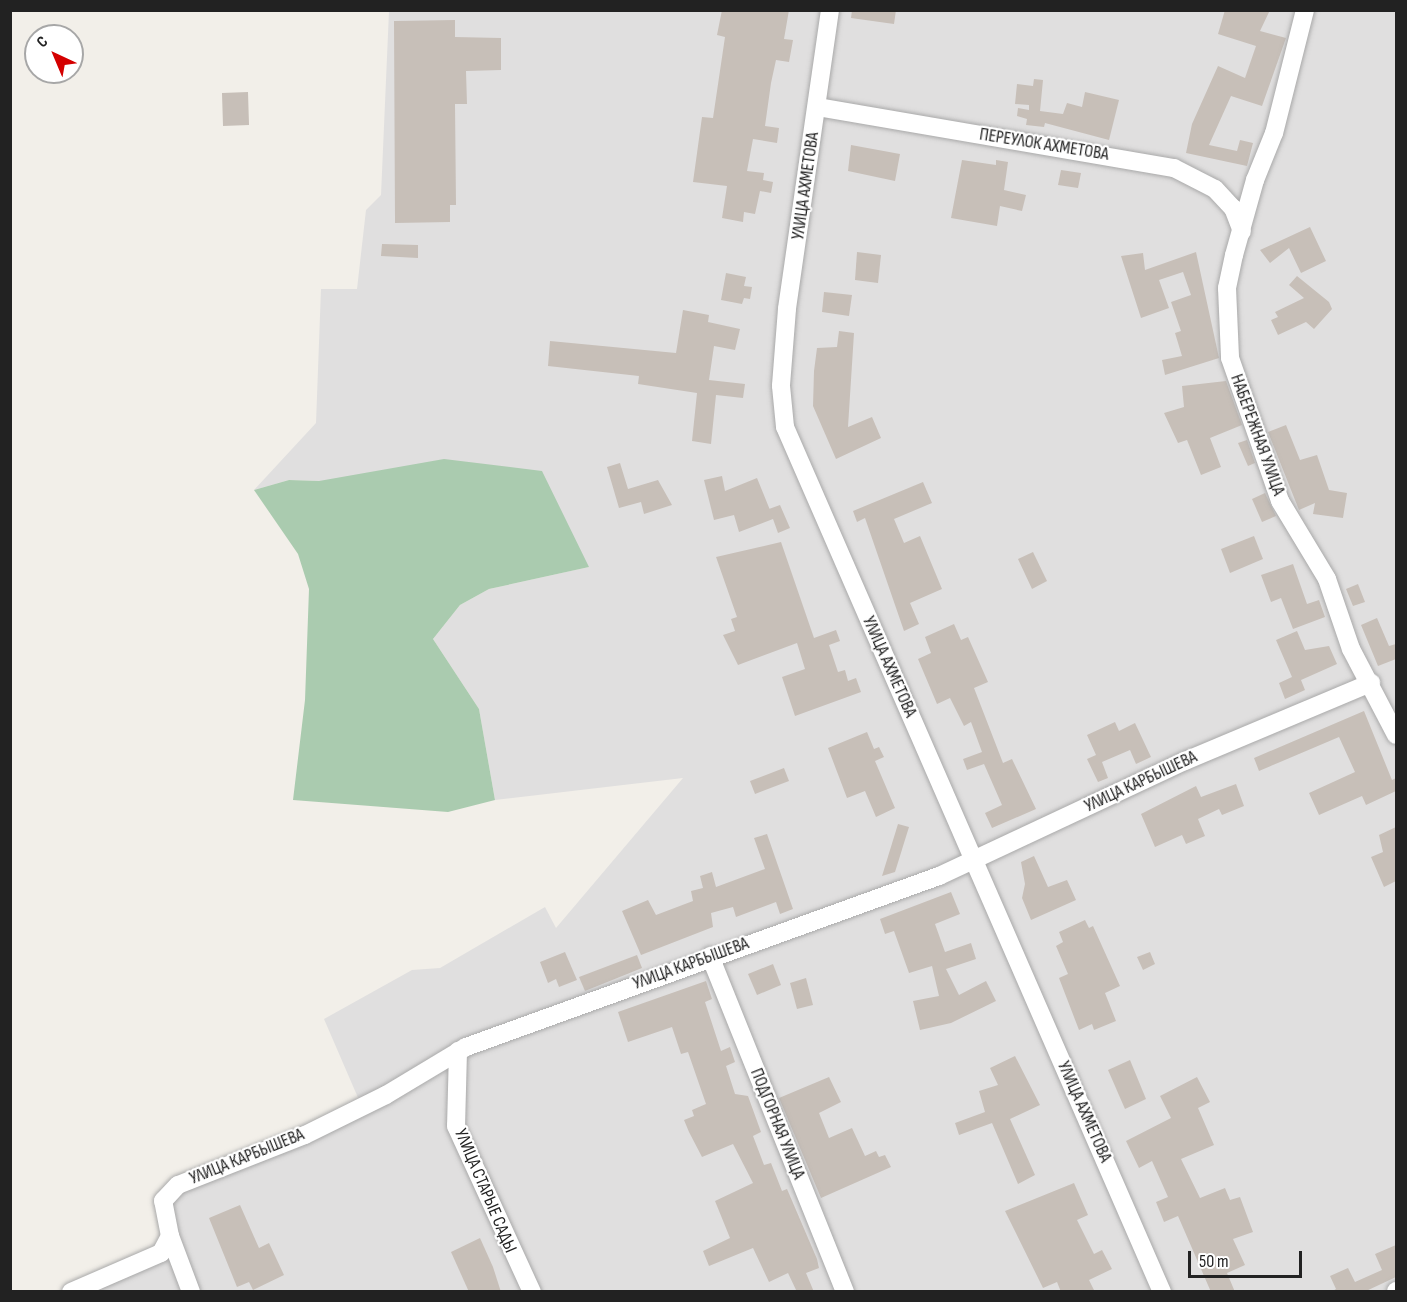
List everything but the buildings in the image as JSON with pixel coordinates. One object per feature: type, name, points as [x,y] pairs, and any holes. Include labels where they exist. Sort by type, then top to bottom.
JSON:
[{"type":"street","name":"УЛИЦА АХМЕТОВА","points":[[830,10],[783,351],[785,427],[1162,1292]]},
{"type":"street","name":"НАБЕРЕЖНАЯ УЛИЦА","points":[[1305,10],[1277,123],[1242,231],[1227,288],[1234,375],[1281,501],[1327,579],[1351,649],[1371,683],[1396,735]]},
{"type":"street","name":"ПЕРЕУЛОК АХМЕТОВА","points":[[817,107],[1174,168],[1215,189],[1233,208],[1242,231]]},
{"type":"street","name":"УЛИЦА КАРБЫШЕВА","points":[[170,1236],[163,1201],[178,1185],[305,1135],[386,1095],[458,1051],[974,860],[1185,761],[1371,683]]},
{"type":"street","name":"ПОДГОРНАЯ УЛИЦА","points":[[710,956],[845,1292]]},
{"type":"street","name":"УЛИЦА СТАРЫЕ САДЫ","points":[[458,1051],[456,1126],[532,1292]]},
{"type":"street","points":[[71,1292],[157,1255],[170,1236]]},
{"type":"street","points":[[170,1236],[191,1292]]},
{"type":"shaded area","points":[[389,11],[1396,11],[1396,1291],[71,1292],[161,1253],[163,1201],[362,1107],[324,1019],[412,970],[440,968],[545,907],[556,928],[683,778],[495,800],[479,709],[433,639],[460,605],[489,589],[589,567],[319,481],[289,480],[254,490],[316,423],[321,289],[357,289],[366,210],[381,195]]},
{"type":"green space","points":[[444,459],[542,471],[589,567],[489,589],[460,605],[433,639],[479,709],[495,800],[448,812],[293,800],[305,700],[309,589],[298,554],[254,490],[289,480],[319,481]]}]
